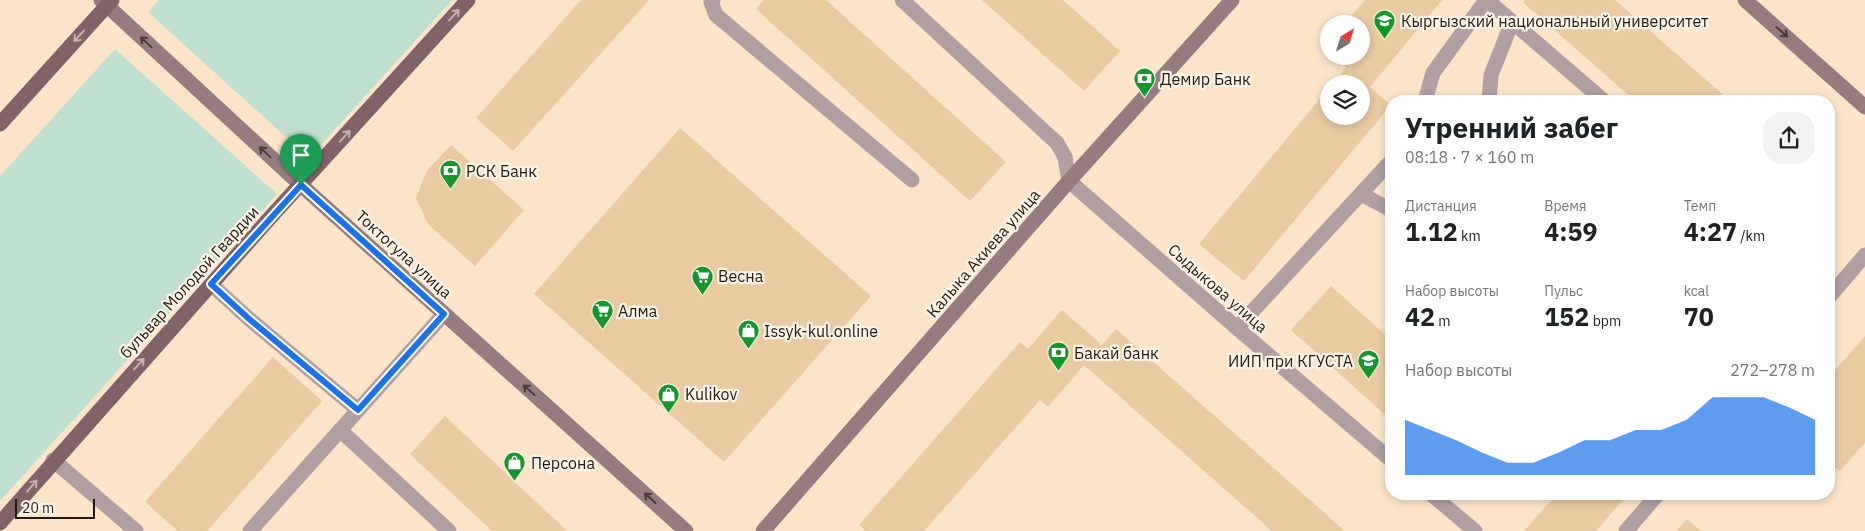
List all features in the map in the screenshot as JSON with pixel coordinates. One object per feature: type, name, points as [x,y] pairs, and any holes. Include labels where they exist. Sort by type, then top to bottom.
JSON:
[{"type":"main road","name":"бульвар Молодой Гвардии","points":[[0,523],[53,460],[468,0]]},
{"type":"main road","name":"Калыка Акиева улица","points":[[763,531],[1069,181],[1232,0]]},
{"type":"main road","points":[[1745,0],[1865,107]]},
{"type":"main road","name":"Токтогула улица","points":[[106,2],[301,185],[686,531]]},
{"type":"main road","points":[[0,124],[106,2]]},
{"type":"street","points":[[713,0],[716,15],[912,180]]},
{"type":"street","points":[[902,0],[1057,143],[1065,157],[1069,181]]},
{"type":"street","points":[[1427,95],[1433,73],[1487,0],[1597,95]]},
{"type":"street","points":[[1489,95],[1492,75],[1512,22]]},
{"type":"street","points":[[1236,328],[1385,168]]},
{"type":"street","name":"Сыдыкова улица","points":[[1069,181],[1236,328],[1385,455]]},
{"type":"street","points":[[1361,194],[1385,207]]},
{"type":"street","points":[[1835,290],[1865,255]]},
{"type":"street","points":[[211,284],[248,318],[358,410]]},
{"type":"street","points":[[250,531],[444,314]]},
{"type":"street","points":[[340,430],[449,531]]},
{"type":"street","points":[[53,460],[136,531]]},
{"type":"street","points":[[1438,500],[1475,531]]},
{"type":"street","points":[[1626,531],[1653,500]]},
{"type":"green space","points":[[159,0],[452,0],[309,158],[148,12]]},
{"type":"green space","points":[[115,49],[277,194],[0,501],[0,176]]},
{"type":"building","points":[[581,0],[649,0],[513,151],[476,118]]},
{"type":"building","points":[[764,0],[826,0],[1006,162],[970,201],[756,9]]},
{"type":"building","points":[[982,0],[1063,0],[1120,51],[1084,91]]},
{"type":"building","points":[[1365,0],[1442,0],[1370,87],[1370,75],[1340,75],[1346,67],[1344,65],[1370,65],[1370,15],[1352,15]]},
{"type":"building","points":[[1525,0],[1615,0],[1723,95],[1628,95],[1523,2]]},
{"type":"building","points":[[1370,87],[1385,100],[1385,112],[1244,281],[1199,244],[1320,99],[1320,125],[1370,125]]},
{"type":"building","name":"Весна","points":[[680,128],[871,296],[724,462],[534,294]]},
{"type":"building","points":[[451,145],[524,210],[475,266],[428,224],[416,198],[426,172]]},
{"type":"building","name":"ИИП при КГУСТА","points":[[1331,286],[1385,335],[1385,415],[1291,330]]},
{"type":"building","points":[[1062,310],[1102,345],[1116,329],[1345,531],[1272,531],[1084,365],[1048,407],[1040,400],[924,531],[866,531],[859,525],[1020,342],[1028,349]]},
{"type":"building","points":[[1865,336],[1865,443],[1840,471],[1835,467],[1835,370]]},
{"type":"building","points":[[273,357],[322,401],[207,531],[178,531],[145,502]]},
{"type":"building","points":[[445,416],[567,531],[492,531],[410,454]]},
{"type":"building","points":[[1552,500],[1623,500],[1596,531],[1524,531]]},
{"type":"building","points":[[1687,519],[1701,531],[1676,531]]},
{"type":"place","name":"Кыргызский национальный университет","points":[[1385,40]]},
{"type":"place","name":"Демир Банк","points":[[1144,98]]},
{"type":"place","name":"РСК Банк","points":[[450,190]]},
{"type":"place","name":"Весна","points":[[702,295]]},
{"type":"place","name":"Алма","points":[[602,330]]},
{"type":"place","name":"Issyk-kul.online","points":[[748,350]]},
{"type":"place","name":"Бакай банк","points":[[1058,372]]},
{"type":"place","name":"ИИП при КГУСТА","points":[[1369,380]]},
{"type":"place","name":"Kulikov","points":[[669,413]]},
{"type":"place","name":"Персона","points":[[515,482]]},
{"type":"route","points":[[301,185],[444,314],[358,410],[248,318],[211,284],[301,185]]}]
